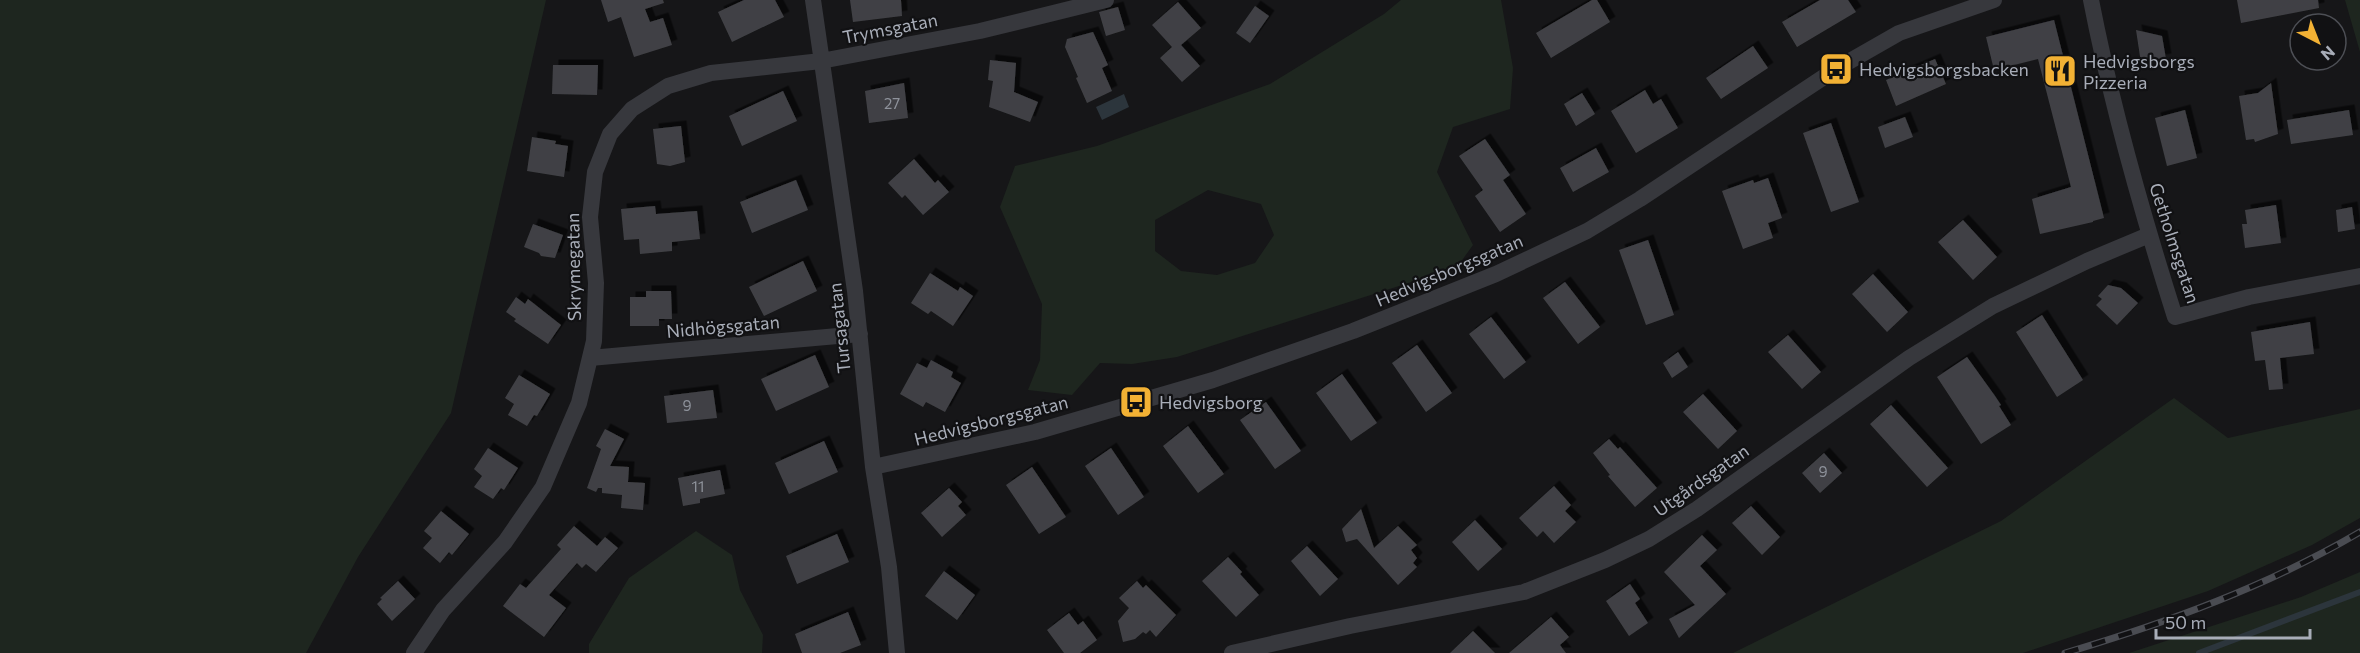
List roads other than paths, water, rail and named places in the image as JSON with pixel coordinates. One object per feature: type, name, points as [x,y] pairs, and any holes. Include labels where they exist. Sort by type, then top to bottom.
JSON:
[{"type":"street","name":"Tursagatan","points":[[813,0],[860,334],[873,467],[889,567],[897,653]]},
{"type":"street","name":"Trymsgatan","points":[[821,61],[980,31],[1106,0]]},
{"type":"street","name":"Hedvigsborgsgatan","points":[[873,467],[1035,432],[1213,380],[1353,331],[1496,274],[1587,231],[1640,199],[1836,69],[1899,33],[1994,0]]},
{"type":"street","name":"Getholmsgatan","points":[[2091,0],[2117,115],[2149,235],[2175,317],[2248,297],[2360,276]]},
{"type":"street","name":"Skrymegatan","points":[[414,653],[443,610],[505,542],[543,487],[579,403],[594,341],[596,283],[590,217],[595,172],[610,134],[632,109],[668,86],[711,73],[821,61]]},
{"type":"street","name":"Utgårdsgatan","points":[[1232,653],[1350,626],[1524,592],[1605,560],[1649,539],[1696,509],[1909,358],[1994,306],[2087,261],[2149,235]]},
{"type":"street","name":"Nidhögsgatan","points":[[590,358],[860,334]]},
{"type":"waterway","points":[[2199,653],[2360,592]]},
{"type":"railway","points":[[2065,653],[2178,616],[2253,586],[2360,532]]},
{"type":"place","name":"Hedvigsborgsbacken","points":[[1836,69]]},
{"type":"place","name":"Hedvigsborgs Pizzeria","points":[[2060,71]]},
{"type":"place","name":"Hedvigsborg","points":[[1136,402]]}]
